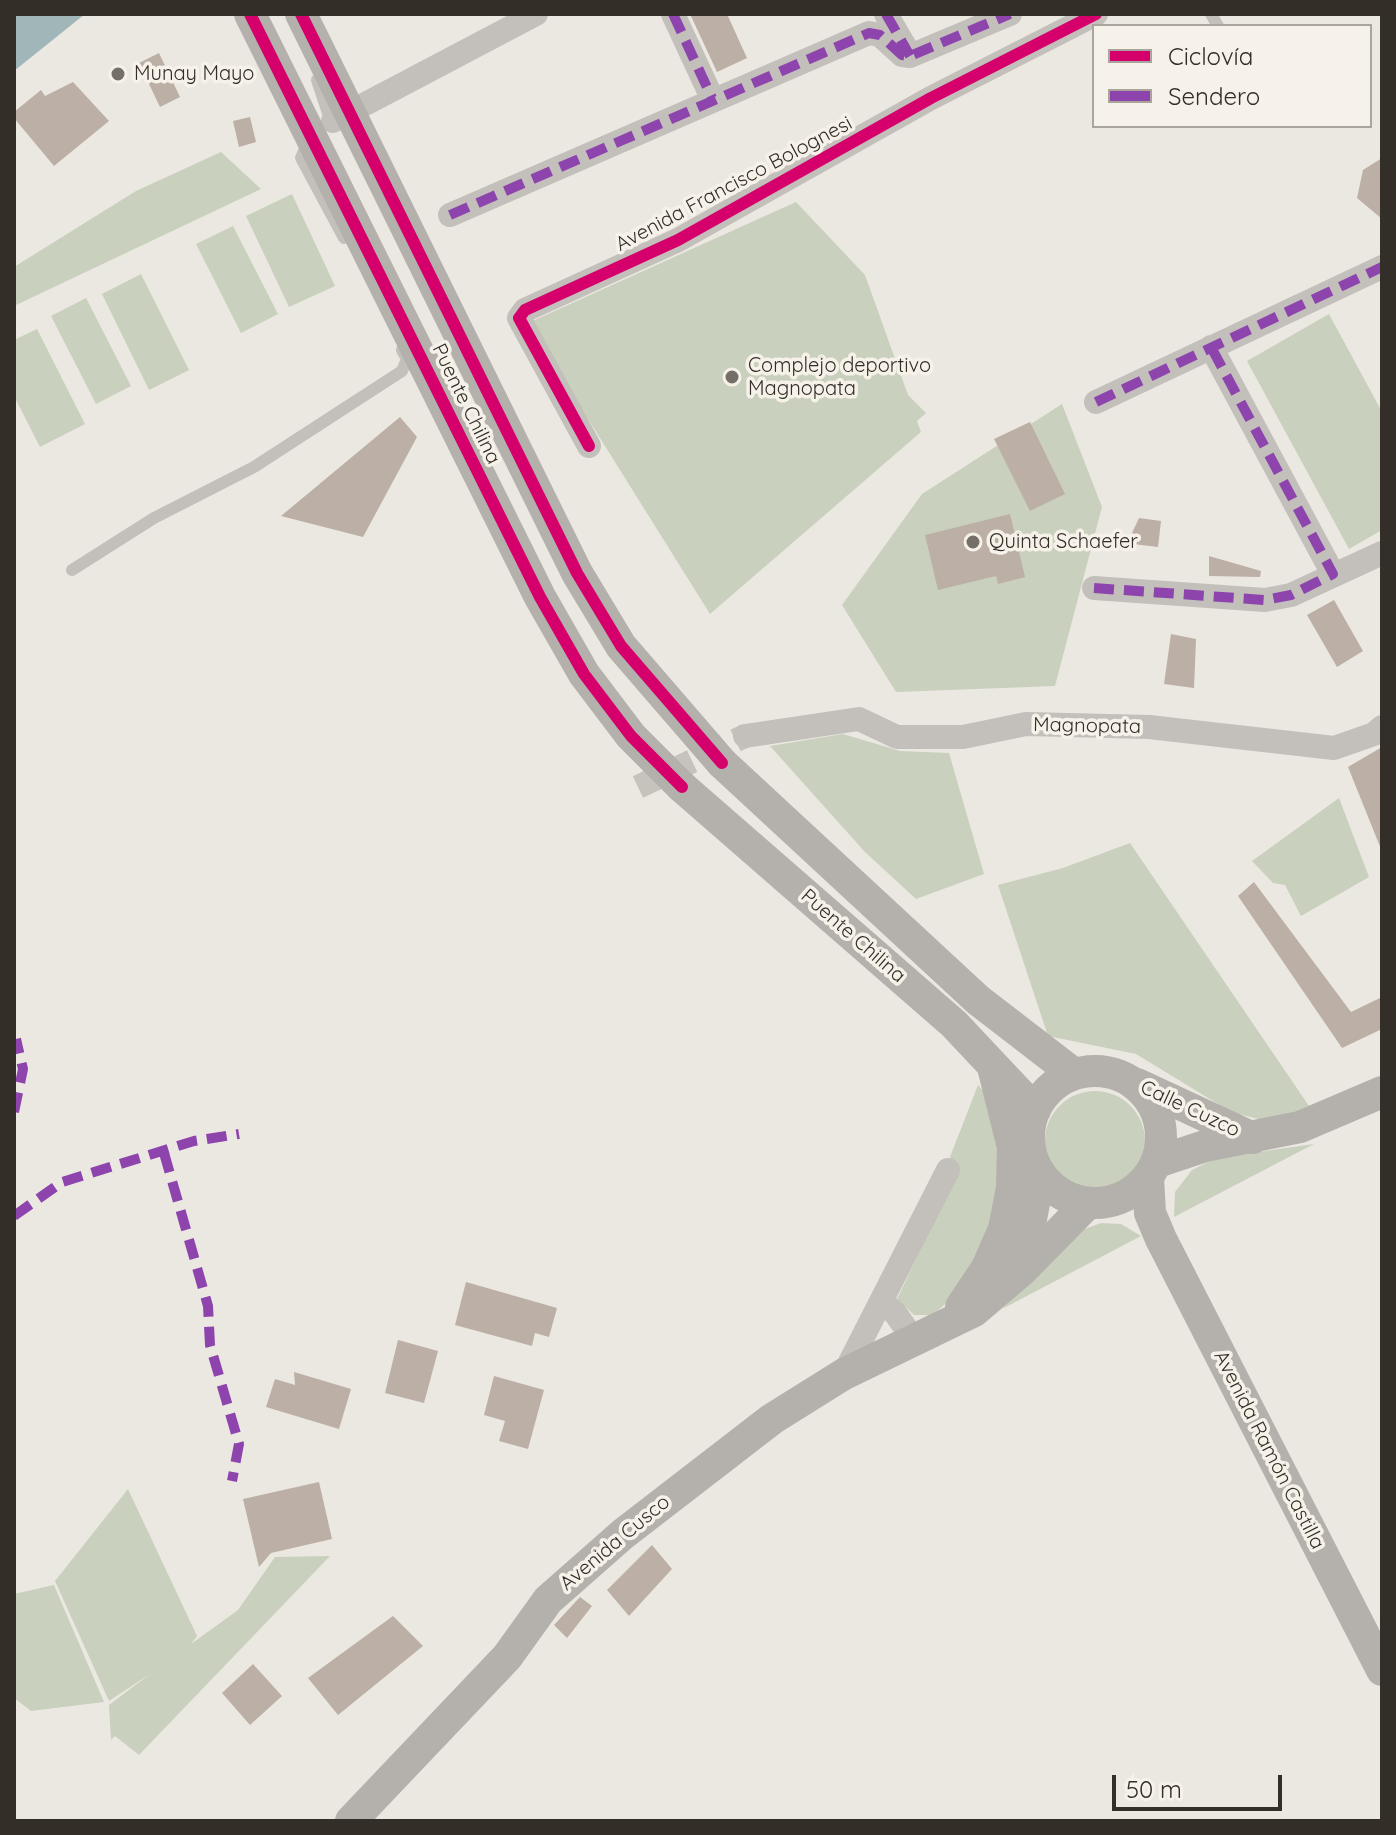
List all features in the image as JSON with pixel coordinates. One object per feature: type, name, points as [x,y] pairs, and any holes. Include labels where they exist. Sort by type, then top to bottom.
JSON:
[{"type":"main road","name":"Puente Chilina","points":[[250,14],[540,597],[584,674],[631,736],[682,787],[991,1060],[1035,1110]]},
{"type":"main road","name":"Puente Chilina","points":[[301,14],[577,573],[621,646],[722,763],[978,1000],[1074,1074]]},
{"type":"main road","points":[[961,1307],[993,1255],[1004,1229],[1012,1188],[1013,1147],[1006,1105],[991,1060]]},
{"type":"main road","points":[[1097,1203],[1129,1194],[1152,1170],[1161,1145],[1156,1111],[1148,1097],[1127,1079],[1101,1071],[1074,1074],[1055,1084],[1035,1110],[1029,1135],[1040,1173],[1061,1193],[1097,1203],[1156,1229]]},
{"type":"main road","name":"Calle Cuzco","points":[[1127,1079],[1253,1138]]},
{"type":"main road","name":"Calle Cuzco","points":[[1152,1170],[1205,1146],[1300,1127],[1382,1092]]},
{"type":"main road","name":"Avenida Ramón Castilla","points":[[1152,1170],[1147,1195],[1156,1229],[1382,1670]]},
{"type":"main road","name":"Avenida Cusco","points":[[924,1336],[961,1307],[1007,1264],[1019,1248],[1030,1224],[1040,1173]]},
{"type":"main road","name":"Avenida Cusco","points":[[351,1821],[507,1657],[548,1600],[569,1580],[772,1419],[844,1374],[950,1325],[991,1298],[1097,1203]]},
{"type":"street","points":[[333,121],[536,14]]},
{"type":"street","points":[[673,14],[712,98]]},
{"type":"street","points":[[886,14],[910,56]]},
{"type":"street","points":[[450,215],[712,98],[869,33],[880,35],[902,55],[910,56],[1010,14]]},
{"type":"street","name":"Avenida Francisco Bolognesi","points":[[589,446],[519,318],[525,310],[678,240],[931,98],[1096,14]]},
{"type":"street","points":[[1096,402],[1382,267]]},
{"type":"street","points":[[1211,347],[1333,574]]},
{"type":"street","points":[[1094,588],[1265,600],[1291,595],[1382,553]]},
{"type":"street","name":"Magnopata","points":[[745,736],[859,719],[897,737],[963,737],[1026,724],[1149,727],[1334,748],[1374,734],[1382,727]]},
{"type":"street","points":[[844,1374],[948,1170]]},
{"type":"street","points":[[882,1302],[924,1336]]},
{"type":"lane","points":[[291,14],[333,121],[304,145],[301,158],[348,245]]},
{"type":"lane","points":[[72,570],[154,518],[254,467],[402,371],[407,359],[368,283]]},
{"type":"green space","points":[[221,152],[261,189],[14,306],[14,267],[136,191]]},
{"type":"green space","points":[[292,194],[335,286],[289,307],[246,216]]},
{"type":"green space","name":"Complejo deportivo Magnopata","points":[[796,202],[865,275],[908,395],[926,413],[917,421],[921,432],[710,614],[528,323]]},
{"type":"green space","points":[[233,226],[278,314],[241,333],[196,244]]},
{"type":"green space","points":[[141,274],[189,370],[149,390],[102,294]]},
{"type":"green space","points":[[86,298],[131,386],[96,404],[51,316]]},
{"type":"green space","points":[[1329,314],[1382,412],[1382,530],[1349,549],[1247,361]]},
{"type":"green space","points":[[37,329],[85,424],[40,447],[14,396],[14,340]]},
{"type":"green space","points":[[1062,404],[1102,507],[1055,686],[896,692],[842,605],[922,494]]},
{"type":"green space","points":[[843,734],[900,751],[949,753],[984,874],[916,899],[865,852],[770,746]]},
{"type":"green space","points":[[1339,798],[1369,877],[1301,916],[1285,885],[1273,883],[1252,861]]},
{"type":"green space","points":[[1130,843],[1309,1106],[1288,1116],[1262,1120],[1231,1112],[1136,1054],[1048,1036],[998,885],[1063,868]]},
{"type":"green space","points":[[978,1085],[991,1100],[1004,1156],[997,1221],[970,1281],[933,1315],[914,1315],[897,1299],[959,1170],[950,1157]]},
{"type":"green space","points":[[1095,1091],[1123,1099],[1137,1113],[1145,1141],[1137,1169],[1123,1183],[1095,1191],[1067,1183],[1053,1169],[1045,1141],[1053,1113],[1067,1099]]},
{"type":"green space","points":[[1314,1144],[1174,1217],[1175,1192],[1192,1170],[1216,1158]]},
{"type":"green space","points":[[1101,1223],[1121,1224],[1141,1236],[1002,1309],[1082,1230]]},
{"type":"green space","points":[[128,1489],[197,1636],[191,1644],[238,1610],[275,1557],[330,1556],[139,1755],[115,1736],[111,1740],[109,1705],[150,1674],[109,1701],[55,1581]]},
{"type":"green space","points":[[54,1585],[104,1702],[31,1711],[14,1698],[14,1594]]},
{"type":"water","points":[[14,14],[85,14],[14,71]]},
{"type":"building","points":[[690,14],[727,14],[747,58],[717,72]]},
{"type":"building","points":[[159,53],[180,97],[160,107],[139,63]]},
{"type":"building","points":[[73,82],[109,121],[54,166],[14,118],[14,112],[41,90],[45,96]]},
{"type":"building","points":[[250,117],[256,142],[239,147],[233,121]]},
{"type":"building","points":[[1382,158],[1382,219],[1357,198],[1363,170]]},
{"type":"building","points":[[400,417],[417,437],[363,537],[281,516]]},
{"type":"building","points":[[1030,422],[1065,494],[1030,511],[994,439]]},
{"type":"building","points":[[1010,514],[1025,577],[998,584],[996,576],[938,590],[925,535]]},
{"type":"building","points":[[1139,518],[1161,521],[1158,547],[1133,544],[1132,533]]},
{"type":"building","points":[[1209,556],[1261,571],[1260,577],[1209,576]]},
{"type":"building","points":[[1334,600],[1363,651],[1337,667],[1307,615]]},
{"type":"building","points":[[1171,634],[1196,639],[1194,688],[1164,684]]},
{"type":"building","points":[[1382,747],[1382,849],[1381,849],[1348,767]]},
{"type":"building","points":[[1254,882],[1351,1012],[1382,997],[1382,1029],[1342,1048],[1238,896]]},
{"type":"building","points":[[466,1282],[557,1308],[549,1337],[535,1333],[532,1346],[455,1325]]},
{"type":"building","points":[[398,1340],[438,1351],[424,1403],[385,1393]]},
{"type":"building","points":[[294,1372],[351,1389],[339,1429],[266,1407],[275,1379],[295,1385]]},
{"type":"building","points":[[494,1376],[544,1390],[528,1449],[499,1441],[505,1421],[484,1415]]},
{"type":"building","points":[[319,1482],[332,1539],[271,1553],[259,1567],[243,1499]]},
{"type":"building","points":[[652,1545],[672,1569],[629,1616],[607,1590]]},
{"type":"building","points":[[580,1597],[592,1606],[567,1638],[554,1625]]},
{"type":"building","points":[[393,1616],[423,1646],[338,1715],[308,1678]]},
{"type":"building","points":[[253,1664],[282,1696],[250,1725],[222,1693]]},
{"type":"tunnel","points":[[638,787],[745,736]]},
{"type":"marked path","points":[[673,14],[712,98]]},
{"type":"marked path","points":[[886,14],[910,56]]},
{"type":"marked path","points":[[450,215],[869,33],[880,35],[902,55],[910,56],[1010,14]]},
{"type":"marked path","points":[[1096,402],[1382,267]]},
{"type":"marked path","points":[[1094,588],[1265,600],[1291,595],[1333,574],[1211,347]]},
{"type":"marked path","points":[[14,1112],[23,1069],[16,1039]]},
{"type":"marked path","points":[[14,1216],[62,1182],[194,1141],[239,1134]]},
{"type":"marked path","points":[[164,1153],[208,1306],[210,1345],[239,1444],[232,1481]]},
{"type":"cycle path","points":[[250,14],[540,597],[584,674],[631,736],[682,787]]},
{"type":"cycle path","points":[[301,14],[577,573],[621,646],[722,763]]},
{"type":"cycle path","points":[[589,446],[519,318],[525,310],[678,240],[931,98],[1096,14]]},
{"type":"place","name":"Munay Mayo","points":[[118,74]]},
{"type":"place","name":"Complejo deportivo Magnopata","points":[[732,377]]},
{"type":"place","name":"Quinta Schaefer","points":[[973,542]]}]
